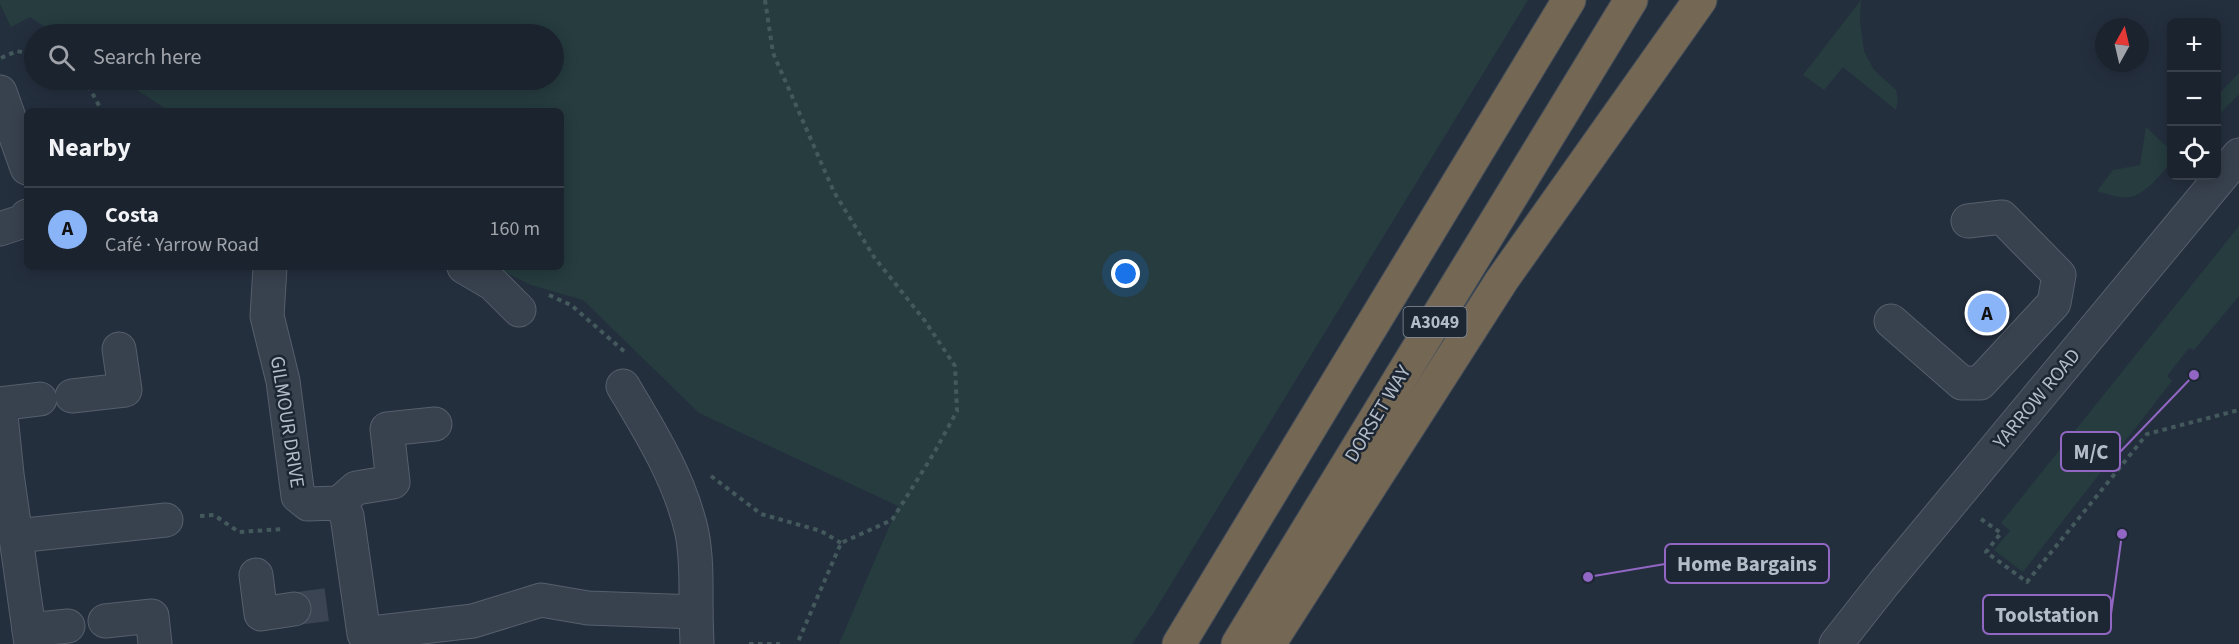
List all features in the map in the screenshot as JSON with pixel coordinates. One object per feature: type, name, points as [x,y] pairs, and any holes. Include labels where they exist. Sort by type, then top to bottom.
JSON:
[{"type":"highway","name":"A3049","points":[[1179,644],[1569,0]]},
{"type":"highway","name":"DORSET WAY","points":[[1238,644],[1631,0]]},
{"type":"highway","points":[[1269,644],[1502,280],[1700,0]]},
{"type":"street","points":[[0,92],[24,156]]},
{"type":"street","name":"YARROW ROAD","points":[[1836,644],[2239,155]]},
{"type":"street","points":[[1891,321],[1962,383],[1980,383],[2054,303],[2060,275],[2002,217],[1968,221]]},
{"type":"street","points":[[0,228],[24,221]]},
{"type":"street","name":"GILMOUR DRIVE","points":[[270,270],[267,316],[283,381],[298,496],[323,504],[346,516],[345,603],[364,639],[472,621],[541,600],[696,628],[696,575],[692,533],[671,468],[623,386]]},
{"type":"street","points":[[469,270],[494,284],[519,310]]},
{"type":"street","points":[[72,396],[125,390],[119,349]]},
{"type":"street","points":[[40,399],[0,405],[4,475],[16,536],[30,637],[68,626]]},
{"type":"street","points":[[323,504],[356,488],[393,482],[387,429],[435,424]]},
{"type":"street","points":[[16,536],[166,520]]},
{"type":"street","points":[[256,575],[261,614],[294,609]]},
{"type":"street","points":[[105,621],[152,616],[155,644]]},
{"type":"path","points":[[765,0],[773,53],[834,192],[874,257],[925,321],[956,366],[957,411],[934,453],[892,520],[840,543],[796,644]]},
{"type":"path","points":[[0,58],[17,51],[24,53]]},
{"type":"path","points":[[91,90],[100,108]]},
{"type":"path","points":[[1954,499],[2001,533],[1986,552],[2028,582],[2147,434],[2239,410]]},
{"type":"path","points":[[166,520],[214,515],[238,532],[283,529],[323,504]]},
{"type":"path","points":[[749,644],[780,644]]},
{"type":"green space","points":[[0,0],[1528,0],[1154,612],[1132,644],[839,644],[898,506],[699,413],[583,300],[531,285],[500,270],[564,270],[564,108],[164,108],[137,90],[564,90],[564,24],[41,24],[30,17],[11,27]]},
{"type":"green space","points":[[1861,0],[1860,21],[1864,51],[1874,70],[1896,90],[1898,99],[1896,110],[1843,67],[1824,90],[1803,75]]},
{"type":"green space","points":[[2239,73],[2239,94],[2221,113],[2221,92]]},
{"type":"green space","points":[[2146,127],[2167,145],[2167,167],[2148,188],[2137,195],[2122,197],[2097,191],[2113,170],[2140,165]]},
{"type":"green space","points":[[2239,226],[2239,296],[2194,350],[2189,348],[2167,376],[2172,381],[2023,572],[1994,550],[2010,531],[2001,523]]},
{"type":"tunnel","points":[[294,609],[331,604]]},
{"type":"place","name":"Costa","points":[[1987,313]]},
{"type":"place","name":"M/C","points":[[2194,375]]},
{"type":"place","name":"Toolstation","points":[[2122,534]]},
{"type":"place","name":"Home Bargains","points":[[1588,577]]}]
